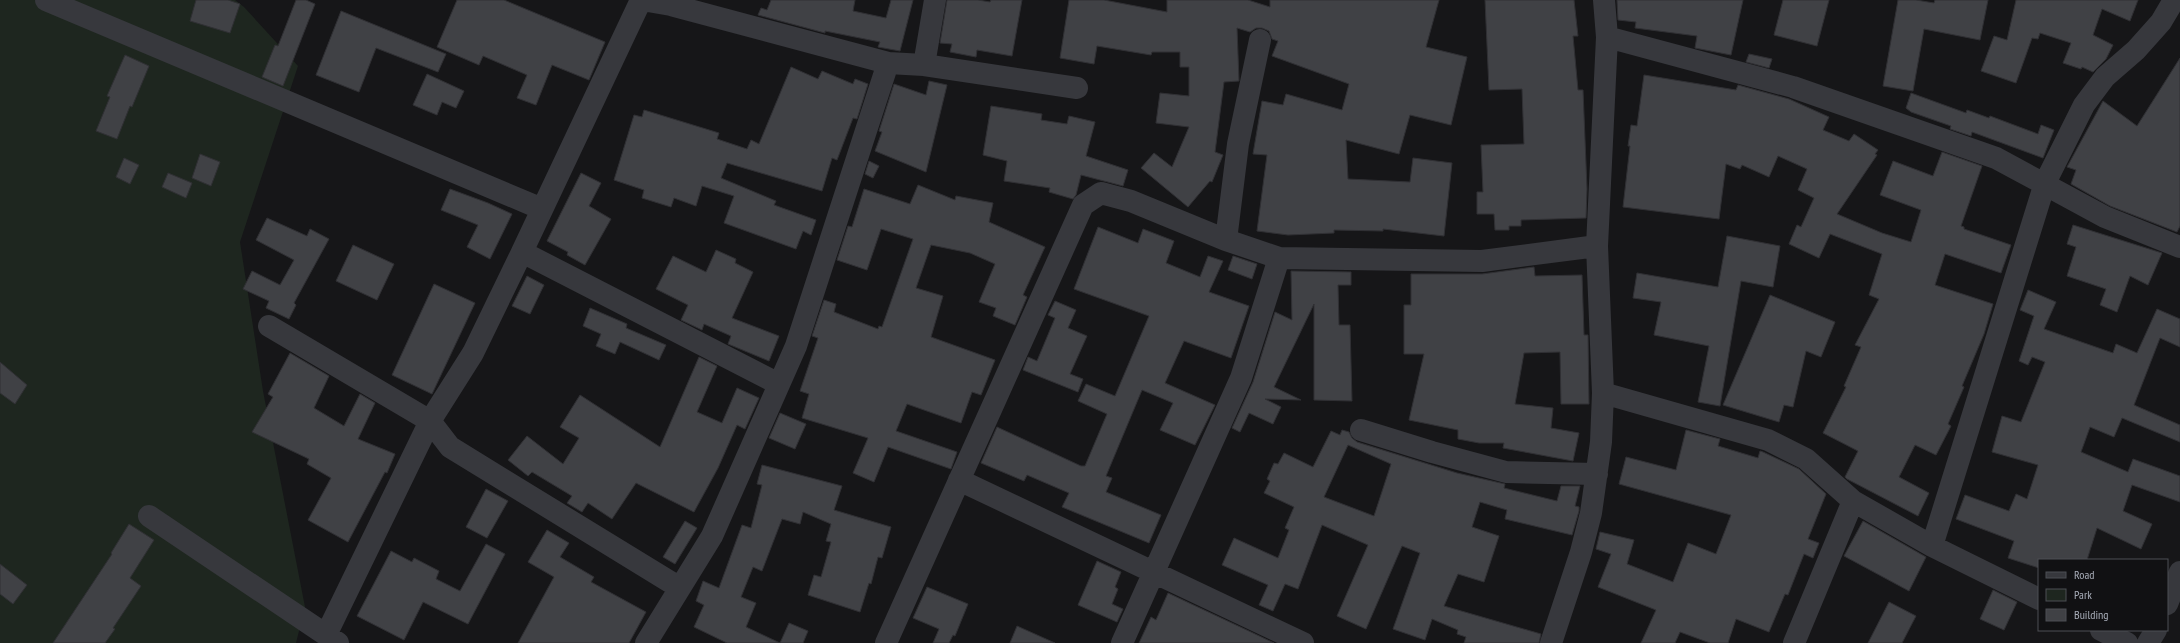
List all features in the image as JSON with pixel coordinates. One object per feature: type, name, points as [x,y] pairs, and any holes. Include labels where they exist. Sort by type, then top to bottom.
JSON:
[{"type":"street","points":[[46,0],[542,209]]},
{"type":"street","points":[[149,516],[332,639],[430,421],[473,353],[641,0],[671,5],[888,63],[924,65],[1077,88]]},
{"type":"street","points":[[924,65],[935,0]]},
{"type":"street","points":[[1551,643],[1581,552],[1597,474],[1603,393],[1597,246],[1607,37],[1604,0]]},
{"type":"street","points":[[1932,546],[2046,183],[2084,105],[2104,77],[2136,50],[2161,22],[2174,0]]},
{"type":"street","points":[[1607,37],[1793,87],[1996,158],[2046,183],[2105,217],[2180,248]]},
{"type":"street","points":[[1226,240],[1238,144],[1260,40]]},
{"type":"street","points":[[646,643],[712,536],[796,346],[888,63]]},
{"type":"street","points":[[886,643],[1083,205],[1101,193],[1131,201],[1226,240],[1279,258],[1482,261],[1597,246]]},
{"type":"street","points":[[522,252],[779,384]]},
{"type":"street","points":[[1122,643],[1241,378],[1279,258]]},
{"type":"street","points":[[269,326],[430,421],[450,447],[680,588]]},
{"type":"street","points":[[1603,393],[1768,440],[1806,460],[1853,501],[1932,546],[2038,599]]},
{"type":"street","points":[[1361,430],[1432,452],[1506,472],[1597,474]]},
{"type":"street","points":[[959,480],[1154,574],[1303,643]]},
{"type":"street","points":[[1794,643],[1853,501]]},
{"type":"street","points":[[2168,602],[2180,572]]},
{"type":"street","points":[[2103,631],[2127,643]]},
{"type":"street","points":[[2148,643],[2155,631]]},
{"type":"green space","points":[[0,0],[235,0],[244,7],[298,66],[240,242],[263,391],[305,607],[296,643],[0,643]]},
{"type":"building","points":[[196,0],[228,0],[240,4],[230,33],[190,21]]},
{"type":"building","points":[[296,0],[306,0],[315,4],[283,86],[262,77],[275,45],[278,46]]},
{"type":"building","points":[[457,0],[504,0],[605,42],[589,80],[552,65],[536,105],[517,98],[527,75],[483,56],[479,65],[437,47]]},
{"type":"building","points":[[771,0],[855,0],[853,11],[886,18],[891,0],[913,0],[900,51],[878,47],[880,42],[825,31],[825,33],[758,15],[761,8],[767,10]]},
{"type":"building","points":[[947,0],[978,0],[990,2],[991,0],[1022,0],[1012,56],[977,50],[976,57],[950,52],[952,44],[940,43]]},
{"type":"building","points":[[1069,0],[1104,0],[1167,12],[1167,0],[1248,0],[1270,7],[1270,0],[1439,0],[1426,47],[1467,57],[1451,125],[1410,115],[1399,154],[1346,140],[1348,179],[1410,182],[1413,158],[1452,163],[1444,236],[1383,229],[1383,231],[1334,230],[1334,233],[1288,235],[1257,231],[1267,155],[1253,154],[1262,101],[1283,105],[1286,94],[1342,110],[1349,84],[1272,56],[1278,41],[1272,39],[1269,31],[1262,28],[1256,28],[1250,32],[1237,28],[1239,81],[1224,82],[1215,152],[1223,155],[1212,182],[1210,181],[1188,207],[1141,168],[1154,153],[1172,167],[1189,127],[1156,123],[1160,93],[1189,96],[1189,67],[1180,67],[1180,52],[1152,52],[1151,55],[1097,46],[1094,64],[1060,58]]},
{"type":"building","points":[[1485,0],[1574,0],[1578,36],[1573,36],[1578,90],[1583,90],[1587,189],[1586,218],[1521,220],[1521,226],[1509,226],[1509,230],[1495,230],[1494,214],[1477,214],[1477,192],[1483,192],[1481,145],[1524,144],[1522,89],[1489,90]]},
{"type":"building","points":[[1617,0],[1743,0],[1731,55],[1695,48],[1697,36],[1635,28],[1636,22],[1618,20]]},
{"type":"building","points":[[1783,0],[1829,0],[1817,46],[1774,35]]},
{"type":"building","points":[[1898,0],[1916,0],[1934,3],[1935,0],[1988,0],[1980,40],[1924,29],[1913,91],[1883,86]]},
{"type":"building","points":[[2016,0],[2138,0],[2130,21],[2102,9],[2093,35],[2113,45],[2106,59],[2093,72],[2082,67],[2081,69],[2063,63],[2071,43],[2040,33],[2038,39],[2032,38],[2016,83],[1981,71],[1994,36],[2007,40]]},
{"type":"building","points":[[341,11],[446,54],[438,72],[376,48],[359,92],[316,75]]},
{"type":"building","points":[[1749,54],[1772,59],[1769,68],[1746,62]]},
{"type":"building","points":[[125,55],[149,66],[132,107],[130,106],[117,139],[96,131],[110,97],[107,96]]},
{"type":"building","points":[[2180,58],[2180,226],[2177,232],[2110,206],[2071,184],[2076,170],[2067,167],[2103,101],[2137,126]]},
{"type":"building","points":[[791,67],[818,79],[822,71],[853,84],[855,79],[868,84],[857,119],[853,118],[837,160],[832,158],[822,191],[727,163],[721,178],[776,201],[774,205],[816,220],[811,235],[803,231],[796,249],[724,223],[734,196],[702,186],[696,206],[674,198],[671,207],[642,198],[644,190],[614,180],[634,115],[642,117],[644,110],[719,133],[717,139],[747,149],[751,140],[759,144]]},
{"type":"building","points":[[427,74],[464,91],[456,108],[442,102],[437,115],[413,105]]},
{"type":"building","points":[[1644,75],[1736,90],[1738,85],[1789,99],[1829,117],[1823,130],[1849,141],[1854,134],[1878,150],[1875,154],[1877,155],[1837,214],[1882,233],[1911,242],[1921,210],[1880,195],[1893,161],[1933,176],[1942,152],[1982,166],[1961,226],[1964,227],[1964,229],[2011,245],[2001,273],[1945,254],[1935,285],[1993,304],[1984,334],[1948,424],[1951,426],[1936,455],[1915,445],[1899,477],[1929,493],[1918,516],[1847,479],[1845,477],[1858,451],[1823,433],[1846,387],[1844,386],[1861,347],[1855,345],[1879,299],[1869,295],[1882,254],[1830,234],[1819,258],[1789,244],[1797,225],[1801,227],[1814,198],[1798,190],[1807,169],[1778,156],[1769,177],[1742,165],[1740,169],[1726,164],[1719,219],[1623,207],[1631,125],[1637,126]]},
{"type":"building","points":[[929,81],[947,85],[926,172],[875,151],[882,132],[879,131],[894,84],[926,95]]},
{"type":"building","points":[[1911,93],[1966,113],[1967,110],[1989,118],[1990,116],[2038,134],[2041,125],[2054,130],[2043,158],[1972,132],[1971,136],[1950,129],[1951,126],[1911,112],[1906,108]]},
{"type":"building","points":[[991,106],[1042,114],[1041,120],[1067,124],[1069,116],[1095,122],[1086,156],[1128,170],[1123,186],[1081,175],[1076,195],[1073,199],[1049,192],[1050,188],[1004,181],[1007,161],[983,155]]},
{"type":"building","points":[[200,154],[220,162],[211,186],[192,178]]},
{"type":"building","points":[[124,158],[139,165],[130,184],[116,177]]},
{"type":"building","points":[[869,161],[879,166],[873,178],[865,174]]},
{"type":"building","points":[[168,173],[192,183],[186,198],[162,187]]},
{"type":"building","points":[[581,173],[601,183],[589,206],[611,219],[585,265],[567,255],[568,252],[547,241]]},
{"type":"building","points":[[918,185],[955,200],[956,196],[993,203],[989,222],[1045,247],[1023,295],[1027,297],[1015,325],[993,316],[996,308],[979,302],[995,264],[970,253],[931,245],[916,288],[943,296],[931,337],[995,360],[981,395],[972,392],[961,423],[907,404],[896,431],[957,452],[951,469],[888,447],[874,482],[853,473],[868,438],[802,418],[809,394],[800,391],[818,338],[812,336],[824,300],[836,304],[834,312],[878,329],[879,326],[882,327],[913,239],[881,229],[867,270],[837,260],[848,226],[852,227],[864,189],[910,204]]},
{"type":"building","points":[[450,189],[488,203],[512,214],[490,259],[467,247],[478,225],[441,210]]},
{"type":"building","points":[[267,218],[307,236],[310,229],[329,239],[294,303],[296,305],[289,319],[266,308],[269,301],[243,289],[252,271],[280,285],[294,260],[256,240]]},
{"type":"building","points":[[2073,225],[2162,253],[2148,285],[2130,276],[2117,312],[2100,305],[2106,289],[2067,276],[2076,247],[2067,244]]},
{"type":"building","points":[[1098,227],[1138,243],[1143,229],[1174,241],[1166,263],[1200,277],[1208,256],[1223,261],[1209,292],[1249,306],[1231,358],[1184,341],[1165,383],[1215,405],[1195,445],[1160,430],[1173,403],[1142,390],[1106,476],[1112,478],[1106,492],[1161,515],[1149,543],[1062,507],[1069,493],[1027,475],[1024,481],[981,463],[997,427],[1081,466],[1085,466],[1107,414],[1078,401],[1086,384],[1115,396],[1149,316],[1074,289]]},
{"type":"building","points":[[1727,236],[1780,246],[1773,287],[1741,281],[1720,406],[1698,402],[1709,346],[1654,335],[1661,302],[1633,298],[1637,273],[1718,287]]},
{"type":"building","points":[[353,245],[394,264],[377,300],[336,281]]},
{"type":"building","points":[[716,250],[736,259],[735,263],[753,272],[732,318],[779,336],[769,361],[728,344],[731,336],[704,324],[702,330],[681,320],[688,305],[656,289],[673,256],[706,272]]},
{"type":"building","points":[[1233,256],[1257,264],[1252,279],[1228,270]]},
{"type":"building","points":[[1534,267],[1535,276],[1582,275],[1584,335],[1588,335],[1589,404],[1561,404],[1560,352],[1524,353],[1515,404],[1553,408],[1551,428],[1579,433],[1573,461],[1503,448],[1504,443],[1479,443],[1458,439],[1458,430],[1409,420],[1424,354],[1404,354],[1404,305],[1411,305],[1411,274],[1482,274]]},
{"type":"building","points":[[1291,271],[1351,272],[1351,285],[1338,285],[1339,325],[1350,325],[1352,401],[1314,400],[1314,304],[1274,387],[1301,400],[1265,399],[1281,407],[1273,424],[1249,413],[1240,432],[1232,428],[1253,382],[1275,312],[1292,320]]},
{"type":"building","points":[[527,276],[544,285],[530,314],[512,306]]},
{"type":"building","points":[[434,284],[475,303],[432,394],[392,375]]},
{"type":"building","points":[[2028,290],[2056,302],[2044,329],[2113,353],[2116,344],[2137,353],[2157,309],[2180,319],[2180,347],[2160,338],[2134,405],[2180,425],[2180,442],[2122,418],[2114,437],[2090,427],[2081,452],[2128,472],[2133,459],[2180,476],[2180,502],[2132,485],[2123,511],[2152,524],[2141,549],[2097,528],[2087,559],[2038,559],[2038,568],[2008,558],[2014,541],[1956,519],[1965,495],[2009,511],[2016,494],[2027,499],[2038,465],[1992,452],[2002,416],[2021,422],[2045,362],[2032,357],[2028,365],[2019,361],[2034,316],[2020,310]]},
{"type":"building","points":[[1770,295],[1835,322],[1821,357],[1806,351],[1793,407],[1784,405],[1779,422],[1723,405]]},
{"type":"building","points":[[1055,301],[1076,310],[1068,328],[1087,336],[1070,374],[1083,379],[1078,392],[1023,370],[1028,357],[1037,361],[1055,318],[1048,315]]},
{"type":"building","points":[[590,308],[627,324],[626,328],[666,345],[659,360],[620,342],[615,354],[596,346],[601,334],[583,326]]},
{"type":"building","points":[[290,353],[329,376],[314,408],[344,426],[360,394],[375,403],[358,439],[395,454],[387,473],[385,472],[348,542],[308,520],[331,478],[307,464],[309,459],[252,432],[273,397],[268,394]]},
{"type":"building","points":[[699,357],[717,366],[697,412],[722,423],[737,388],[759,398],[745,429],[737,425],[718,468],[694,512],[636,483],[612,519],[588,503],[582,512],[567,503],[572,496],[532,472],[528,476],[508,460],[527,436],[563,464],[579,438],[560,427],[580,395],[660,447]]},
{"type":"building","points":[[0,362],[27,385],[15,404],[0,393]]},
{"type":"building","points":[[780,413],[806,424],[795,449],[769,438]]},
{"type":"building","points":[[1342,430],[1349,432],[1352,438],[1357,442],[1457,473],[1505,484],[1504,488],[1557,501],[1561,486],[1580,486],[1575,506],[1579,507],[1579,511],[1572,535],[1505,519],[1507,510],[1480,502],[1472,527],[1499,536],[1484,582],[1458,574],[1444,606],[1541,634],[1539,643],[1464,643],[1466,637],[1457,634],[1458,630],[1432,619],[1425,640],[1393,629],[1420,553],[1402,546],[1366,629],[1337,616],[1368,545],[1322,525],[1298,589],[1285,584],[1273,611],[1259,605],[1268,585],[1222,565],[1234,538],[1278,558],[1289,530],[1285,528],[1294,507],[1264,493],[1270,481],[1267,479],[1274,463],[1278,464],[1284,453],[1313,467],[1331,431],[1340,435]],"holes":[[[1348,445],[1391,464],[1374,516],[1324,497]]]},
{"type":"building","points":[[1686,430],[1720,439],[1718,446],[1758,458],[1760,451],[1763,452],[1799,469],[1826,494],[1808,539],[1819,543],[1813,558],[1804,554],[1788,595],[1785,594],[1769,632],[1736,619],[1728,643],[1710,643],[1680,632],[1675,643],[1641,643],[1656,610],[1598,587],[1611,554],[1596,549],[1600,532],[1634,540],[1627,564],[1673,582],[1688,543],[1716,554],[1731,515],[1619,484],[1626,457],[1676,470]]},
{"type":"building","points":[[762,465],[842,486],[834,510],[891,527],[882,558],[878,557],[871,584],[869,583],[860,612],[808,595],[814,575],[821,577],[831,542],[826,541],[831,524],[803,512],[800,524],[782,519],[762,571],[753,567],[741,597],[756,603],[746,627],[780,643],[727,643],[694,627],[704,605],[696,601],[703,581],[719,588],[742,525],[751,528],[762,485],[757,484]]},
{"type":"building","points":[[486,489],[508,501],[487,538],[466,527]]},
{"type":"building","points":[[685,521],[697,528],[675,564],[663,557]]},
{"type":"building","points":[[1863,521],[1926,557],[1909,591],[1844,556]]},
{"type":"building","points":[[129,524],[154,540],[130,578],[141,586],[113,628],[115,629],[105,643],[53,643],[112,554],[111,553]]},
{"type":"building","points":[[547,530],[569,543],[560,557],[594,577],[591,582],[646,612],[629,643],[518,643],[554,577],[528,562]]},
{"type":"building","points":[[486,544],[505,554],[468,624],[423,602],[404,640],[357,616],[391,551],[412,562],[414,558],[439,571],[436,579],[460,591]]},
{"type":"building","points":[[1097,561],[1121,572],[1115,587],[1118,589],[1112,604],[1123,609],[1117,622],[1078,605]]},
{"type":"building","points":[[0,564],[27,585],[13,604],[0,594]]},
{"type":"building","points":[[927,587],[968,604],[955,636],[953,635],[949,643],[933,643],[939,629],[913,618]]},
{"type":"building","points":[[1993,590],[2017,602],[2004,630],[1980,619]]},
{"type":"building","points":[[1168,593],[1274,643],[1139,643],[1151,617],[1156,620]]},
{"type":"building","points":[[1889,602],[1916,616],[1902,643],[1868,643]]},
{"type":"building","points":[[789,623],[808,631],[803,643],[780,643]]},
{"type":"building","points":[[1017,626],[1055,643],[1010,643]]}]
